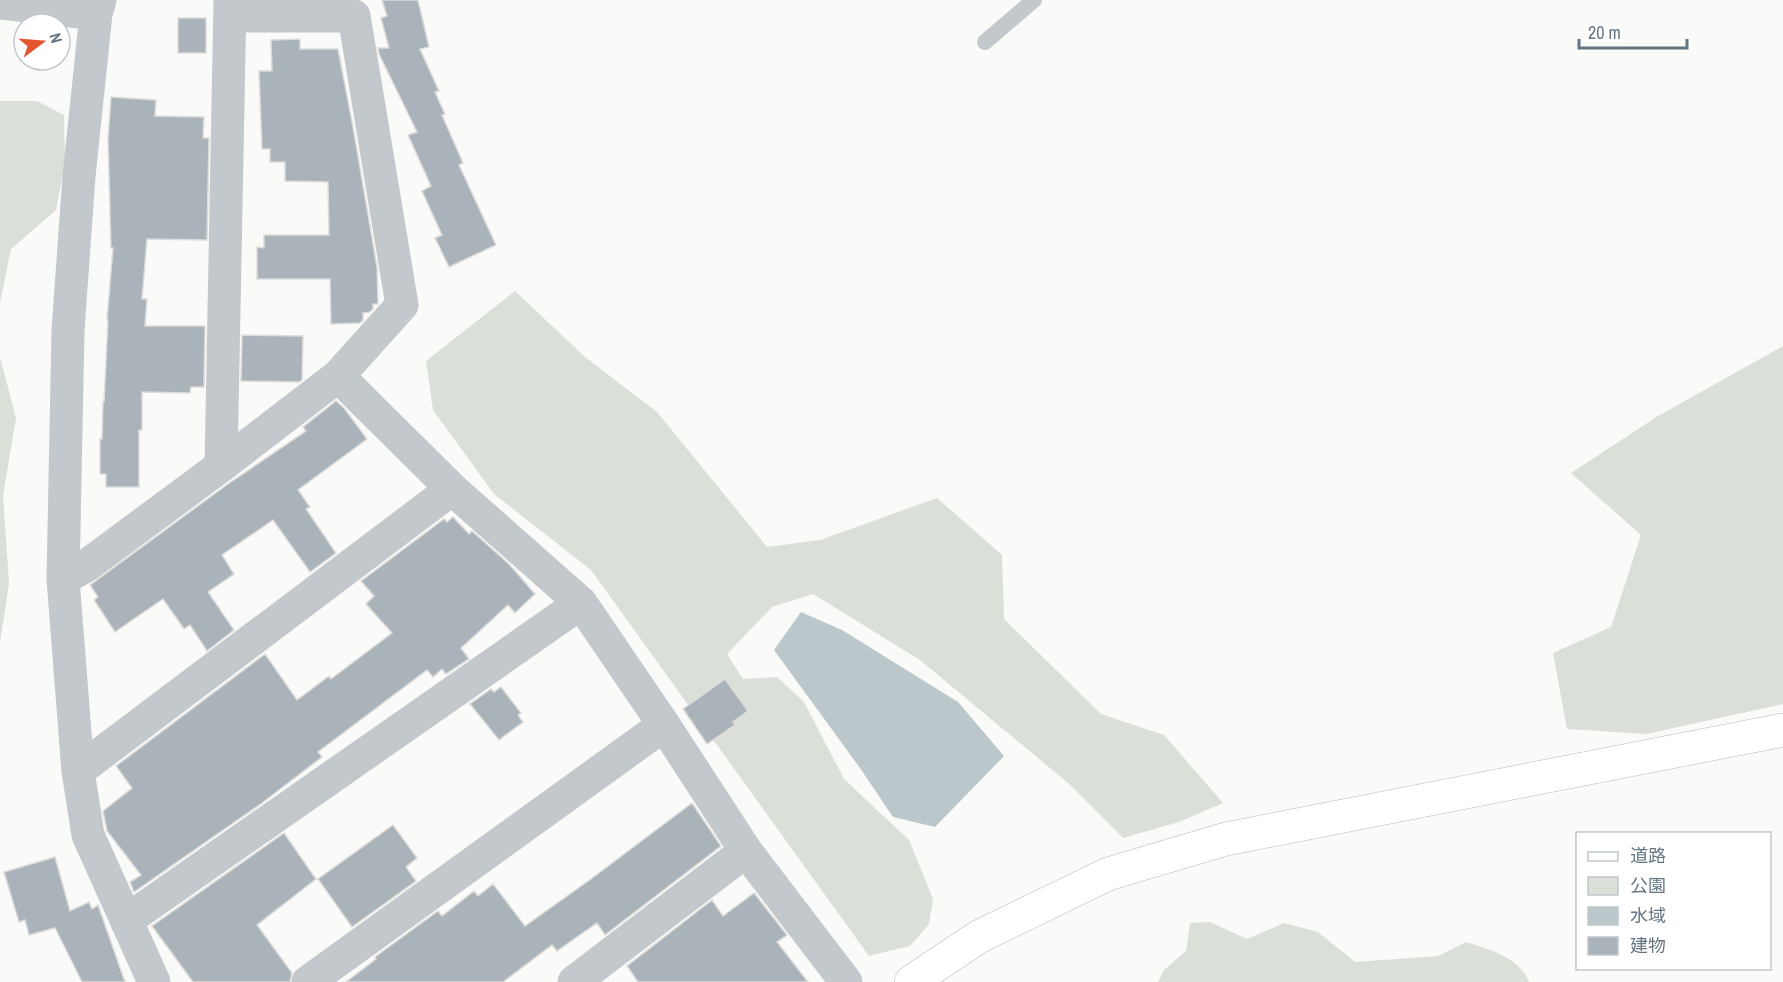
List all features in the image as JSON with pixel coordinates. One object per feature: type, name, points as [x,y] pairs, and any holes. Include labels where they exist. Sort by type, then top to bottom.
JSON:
[{"type":"street","points":[[0,3],[98,7],[78,176],[68,330],[63,579],[78,771],[88,835],[154,982]]},
{"type":"street","points":[[63,579],[86,566],[221,466],[338,375],[402,304],[354,16],[230,8],[221,466]]},
{"type":"street","points":[[338,375],[452,489],[581,603],[746,851],[846,982]]},
{"type":"street","points":[[78,771],[452,489]]},
{"type":"street","points":[[127,920],[581,603]]},
{"type":"street","points":[[308,982],[664,725]]},
{"type":"street","points":[[911,982],[980,936],[1108,874],[1226,839],[1783,730]]},
{"type":"street","points":[[574,982],[746,851]]},
{"type":"lane","points":[[985,42],[1034,0]]},
{"type":"green space","points":[[0,101],[37,101],[64,115],[65,163],[56,210],[11,249],[0,303]]},
{"type":"green space","points":[[515,291],[585,357],[657,412],[767,547],[820,540],[937,498],[1002,555],[1004,619],[1101,714],[1164,735],[1223,803],[1179,822],[1123,838],[1068,783],[920,660],[813,594],[772,607],[727,654],[743,679],[777,677],[804,702],[844,779],[909,840],[933,899],[929,924],[910,946],[869,956],[591,570],[494,494],[433,410],[426,361]]},
{"type":"green space","points":[[1783,346],[1783,704],[1646,734],[1567,729],[1553,653],[1611,627],[1641,535],[1571,473],[1658,416]]},
{"type":"green space","points":[[0,357],[16,418],[3,496],[9,583],[0,643]]},
{"type":"green space","points":[[1210,922],[1247,939],[1284,923],[1318,932],[1355,962],[1438,956],[1466,942],[1494,951],[1511,961],[1525,974],[1529,982],[1158,982],[1164,970],[1186,951],[1190,923]]},
{"type":"water","points":[[801,612],[842,630],[958,702],[1004,756],[935,827],[893,817],[774,650]]},
{"type":"building","points":[[382,0],[418,0],[429,47],[420,49],[439,91],[435,92],[445,114],[442,115],[463,163],[459,165],[496,245],[449,267],[435,238],[442,235],[422,191],[431,186],[408,135],[417,132],[379,54],[378,48],[389,48],[381,18],[387,16]]},
{"type":"building","points":[[178,18],[206,18],[206,53],[178,53]]},
{"type":"building","points":[[300,39],[300,49],[338,49],[377,267],[378,304],[373,304],[370,312],[363,313],[363,320],[360,323],[331,324],[330,279],[257,279],[257,247],[264,248],[264,235],[329,235],[328,182],[285,181],[285,162],[270,162],[270,149],[262,149],[259,71],[272,71],[271,40]]},
{"type":"building","points":[[111,97],[156,100],[155,116],[204,117],[203,138],[209,138],[207,240],[147,239],[142,299],[147,299],[145,326],[205,326],[204,387],[191,387],[190,393],[142,392],[139,487],[106,487],[106,474],[100,474],[100,439],[102,439],[107,320],[113,248],[111,248],[108,138]]},
{"type":"building","points":[[242,335],[303,336],[302,380],[299,382],[241,381]]},
{"type":"building","points":[[336,401],[367,439],[298,490],[310,507],[306,509],[336,553],[310,572],[273,520],[222,555],[234,574],[208,592],[234,630],[207,651],[190,625],[184,629],[163,599],[115,632],[94,600],[98,597],[90,585],[228,484],[306,431],[303,427]]},
{"type":"building","points":[[453,517],[469,534],[472,531],[510,565],[535,594],[515,613],[508,605],[461,648],[469,659],[446,674],[442,669],[433,677],[427,670],[318,752],[322,757],[262,803],[134,892],[130,882],[141,875],[107,831],[103,811],[132,788],[116,766],[265,654],[297,700],[329,676],[331,679],[392,633],[366,604],[374,596],[361,581],[444,519],[447,522]]},
{"type":"building","points":[[725,679],[748,711],[733,722],[735,725],[707,744],[683,709]]},
{"type":"building","points":[[501,687],[521,713],[518,715],[523,722],[499,740],[470,704],[491,689],[494,692]]},
{"type":"building","points":[[692,803],[721,846],[605,935],[597,923],[557,951],[552,945],[503,982],[346,982],[376,959],[375,957],[438,911],[442,916],[474,891],[478,896],[493,884],[525,926]]},
{"type":"building","points":[[393,825],[417,858],[406,867],[416,881],[352,927],[318,879]]},
{"type":"building","points":[[284,833],[316,879],[257,925],[292,973],[290,982],[193,982],[152,926]]},
{"type":"building","points":[[55,857],[70,911],[89,902],[92,909],[98,905],[125,982],[82,982],[55,928],[29,935],[25,920],[19,922],[4,872]]},
{"type":"building","points":[[754,893],[787,935],[777,942],[808,982],[638,982],[627,966],[712,900],[723,916]]}]
